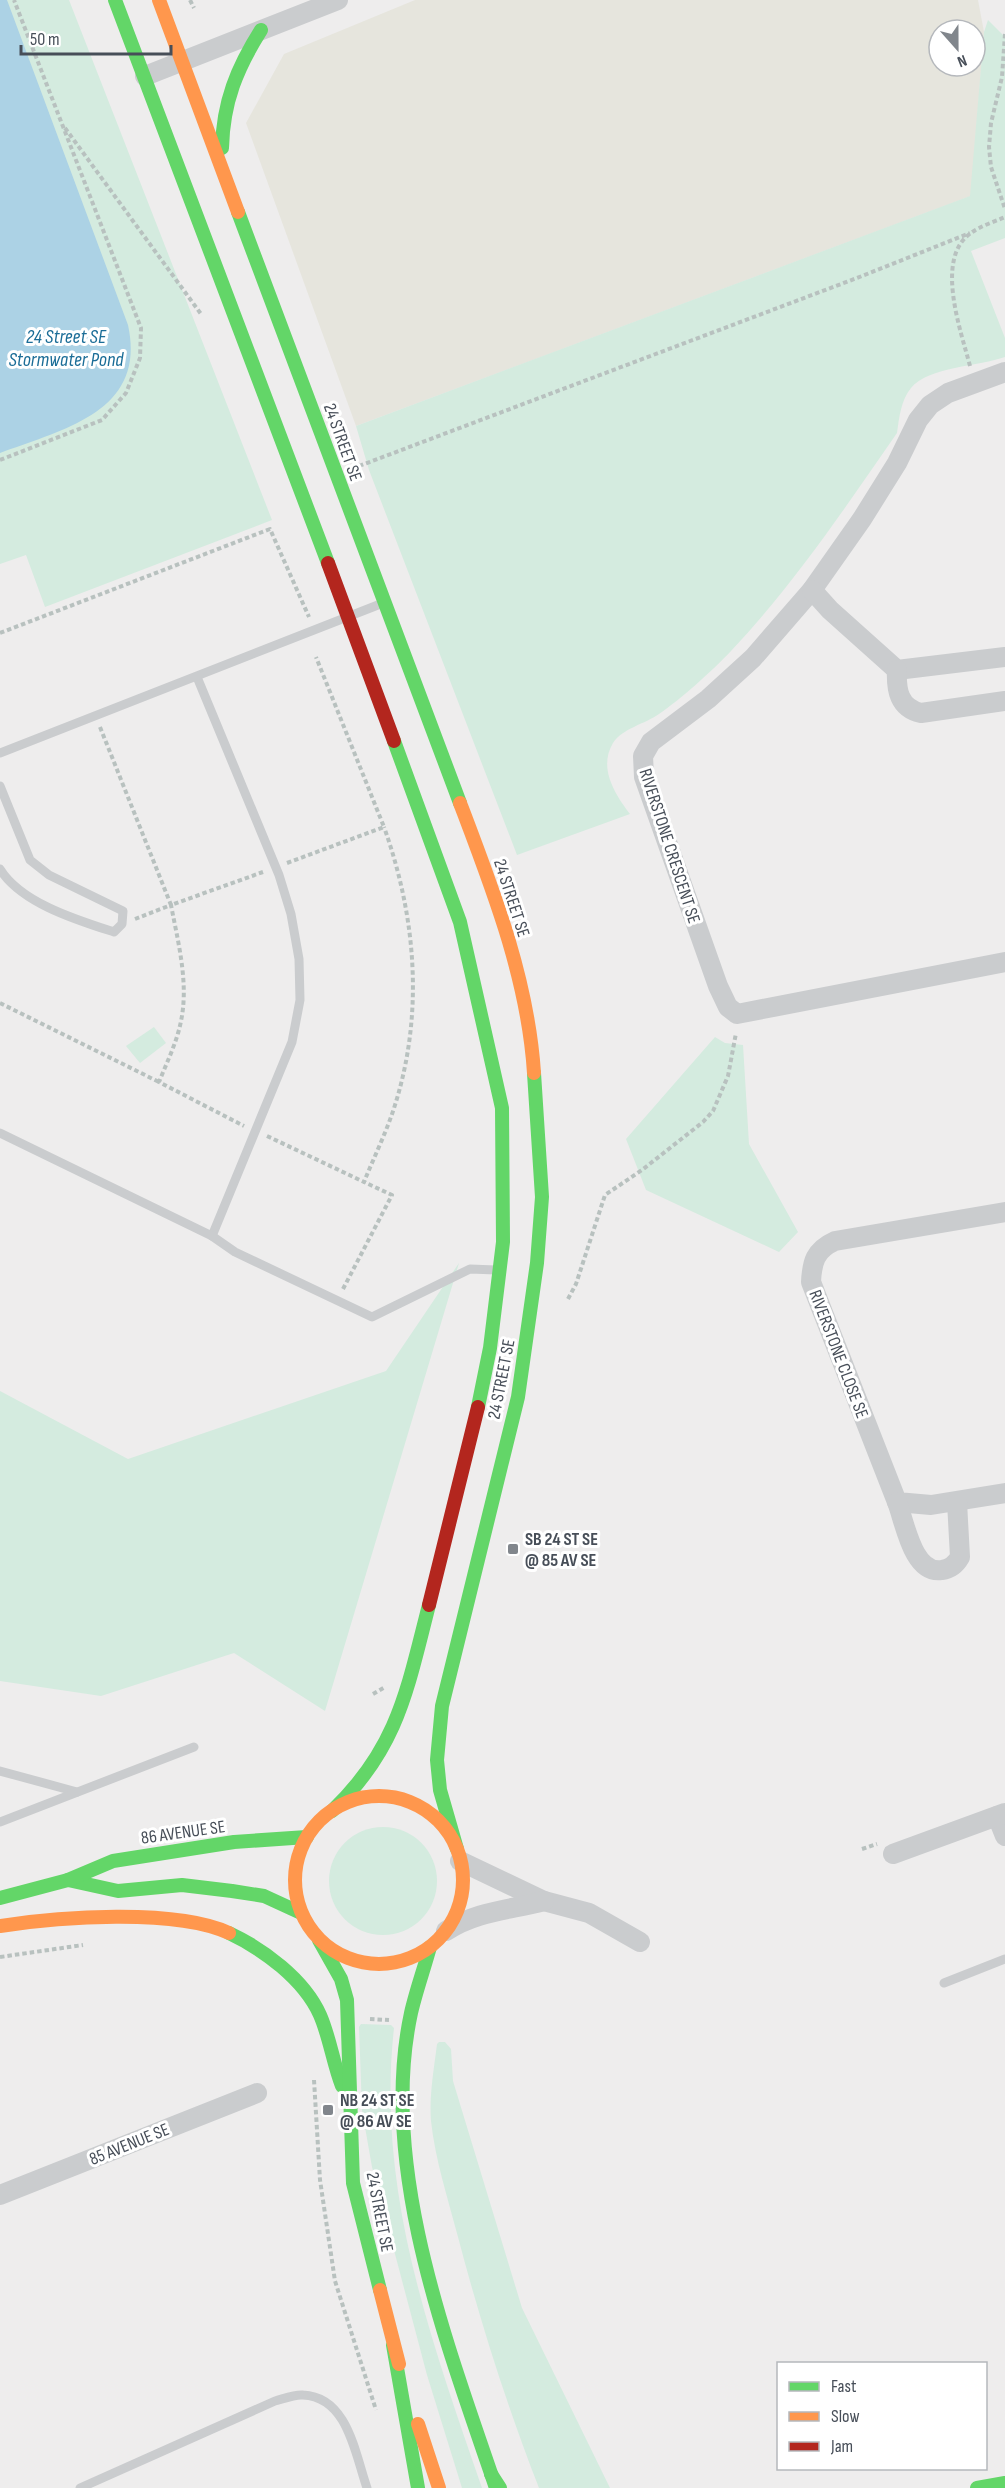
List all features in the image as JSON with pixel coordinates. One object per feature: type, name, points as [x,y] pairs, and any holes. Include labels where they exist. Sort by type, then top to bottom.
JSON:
[{"type":"main road","name":"24 STREET SE","points":[[115,0],[348,615],[460,922],[477,988],[502,1108],[504,1188],[501,1270],[480,1401],[404,1702],[393,1731],[372,1770],[332,1811]]},
{"type":"main road","name":"24 STREET SE","points":[[159,0],[222,164],[383,603],[499,907],[518,975],[533,1053],[542,1197],[528,1343],[518,1397],[442,1706],[437,1760],[440,1790],[459,1855]]},
{"type":"main road","points":[[222,164],[222,118],[228,87],[237,67],[261,30]]},
{"type":"main road","points":[[373,1797],[406,1801],[431,1815],[443,1826],[459,1855],[463,1873],[462,1896],[457,1913],[446,1931],[430,1947],[400,1962],[368,1964],[342,1956],[319,1940],[301,1913],[296,1894],[297,1860],[307,1837],[332,1811],[347,1803],[373,1797]]},
{"type":"main road","name":"86 AVENUE SE","points":[[0,1898],[68,1880],[125,1859],[234,1842],[307,1837]]},
{"type":"main road","name":"86 AVENUE SE","points":[[68,1880],[118,1891],[183,1885],[232,1891],[264,1896],[301,1913]]},
{"type":"main road","points":[[0,1926],[89,1920],[170,1918],[222,1929],[250,1941],[276,1963],[313,2004],[322,2021],[333,2065],[351,2108]]},
{"type":"main road","name":"24 STREET SE","points":[[319,1940],[341,1979],[347,2000],[353,2183],[393,2345],[439,2488]]},
{"type":"main road","name":"24 STREET SE","points":[[430,1947],[412,1999],[403,2064],[402,2091],[408,2173],[437,2308],[491,2474],[498,2488]]},
{"type":"main road","points":[[393,2345],[418,2488]]},
{"type":"main road","points":[[977,2488],[1005,2482]]},
{"type":"street","points":[[145,76],[338,0]]},
{"type":"street","name":"RIVERSTONE CRESCENT SE","points":[[737,1014],[728,1008],[718,986],[644,777],[643,756],[657,737],[708,699],[753,658],[812,590],[862,519],[897,463],[918,420],[930,405],[948,393],[1005,372]]},
{"type":"street","points":[[812,590],[830,610],[897,670],[900,699],[912,711],[921,713],[1005,701]]},
{"type":"street","points":[[897,670],[1005,657]]},
{"type":"street","points":[[737,1014],[1005,962]]},
{"type":"street","name":"RIVERSTONE CLOSE SE","points":[[957,1502],[960,1557],[951,1567],[934,1571],[923,1566],[917,1557],[810,1282],[811,1265],[824,1246],[835,1241],[1005,1212]]},
{"type":"street","points":[[897,1502],[931,1505],[1005,1493]]},
{"type":"street","points":[[884,1848],[1001,1815],[1005,1836]]},
{"type":"street","points":[[459,1855],[544,1901],[589,1913],[640,1942]]},
{"type":"street","points":[[446,1931],[462,1920],[483,1913],[544,1901]]},
{"type":"street","name":"85 AVENUE SE","points":[[0,2195],[257,2093]]},
{"type":"lane","points":[[0,753],[383,603]]},
{"type":"lane","points":[[197,676],[276,867],[291,914],[299,959],[300,1000],[292,1042],[212,1236]]},
{"type":"lane","points":[[0,786],[30,860],[49,875],[123,911],[122,924],[114,932],[68,917],[9,883],[0,869]]},
{"type":"lane","points":[[0,1134],[212,1236],[235,1252],[372,1317],[470,1269],[501,1270]]},
{"type":"lane","points":[[0,1822],[194,1746]]},
{"type":"lane","points":[[0,1771],[76,1792]]},
{"type":"lane","points":[[944,1983],[1005,1959]]},
{"type":"lane","points":[[80,2488],[275,2402],[302,2394],[324,2401],[342,2415],[367,2488]]},
{"type":"path","points":[[0,460],[102,420],[126,393],[140,358],[141,328],[14,0]]},
{"type":"path","points":[[190,0],[194,8]]},
{"type":"path","points":[[1005,34],[1002,77],[991,123],[989,147],[991,166],[1005,209]]},
{"type":"path","points":[[61,122],[201,314]]},
{"type":"path","points":[[358,466],[857,278],[1005,217]]},
{"type":"path","points":[[970,233],[954,254],[952,283],[975,383]]},
{"type":"path","points":[[0,633],[270,529],[310,619]]},
{"type":"path","points":[[316,657],[396,862],[407,907],[413,953],[412,1004],[405,1070],[394,1107],[364,1182]]},
{"type":"path","points":[[96,716],[171,905],[183,965],[182,1018],[177,1038],[159,1082]]},
{"type":"path","points":[[122,924],[384,827]]},
{"type":"path","points":[[0,1003],[248,1128]]},
{"type":"path","points":[[568,1299],[576,1284],[604,1195],[642,1170],[703,1122],[712,1111],[728,1076],[736,1040],[737,1014]]},
{"type":"path","points":[[274,1140],[392,1195],[337,1300]]},
{"type":"path","points":[[862,1849],[884,1848]]},
{"type":"path","points":[[0,1957],[93,1944]]},
{"type":"path","points":[[368,2019],[396,2020]]},
{"type":"path","points":[[316,2070],[315,2096],[321,2180],[335,2281],[378,2417]]},
{"type":"shaded area","points":[[415,0],[978,0],[981,18],[927,18],[927,78],[980,78],[971,196],[356,426],[246,123],[284,54]]},
{"type":"green space","points":[[0,0],[69,0],[272,520],[45,607],[26,555],[0,564]]},
{"type":"green space","points":[[988,20],[1005,37],[1005,238],[971,251],[1005,338],[1005,357],[942,371],[919,381],[911,388],[903,404],[897,433],[818,545],[776,599],[731,651],[677,701],[653,718],[617,738],[609,752],[608,771],[614,789],[630,814],[517,855],[369,470],[356,426],[970,196],[980,78],[987,78]]},
{"type":"green space","points":[[154,1027],[166,1043],[140,1063],[126,1046]]},
{"type":"green space","points":[[715,1037],[725,1043],[743,1045],[749,1144],[798,1232],[779,1252],[646,1190],[626,1139]]},
{"type":"green space","points":[[459,1263],[325,1711],[234,1653],[101,1696],[0,1681],[0,1391],[128,1459],[386,1371]]},
{"type":"green space","points":[[383,1827],[404,1831],[421,1843],[433,1860],[437,1881],[433,1902],[421,1919],[404,1931],[383,1935],[362,1931],[345,1919],[333,1902],[329,1881],[333,1860],[345,1843],[362,1831]]},
{"type":"green space","points":[[361,2024],[391,2025],[394,2028],[390,2088],[393,2147],[400,2205],[427,2319],[482,2488],[462,2488],[427,2375],[372,2167],[362,2110],[359,2027]]},
{"type":"green space","points":[[439,2042],[445,2042],[451,2049],[453,2081],[522,2308],[610,2488],[539,2488],[485,2332],[439,2164],[431,2121],[431,2092]]},
{"type":"water","name":"24 Street SE Stormwater Pond","points":[[0,0],[7,0],[128,325],[131,354],[125,378],[112,397],[95,413],[73,425],[0,453]]},
{"type":"traffic: fast","points":[[115,0],[328,563]]},
{"type":"traffic: fast","points":[[222,148],[228,100],[238,72],[261,30]]},
{"type":"traffic: fast","points":[[238,212],[460,803]]},
{"type":"traffic: fast","points":[[394,741],[460,922],[502,1108],[503,1242],[490,1348],[478,1407]]},
{"type":"traffic: fast","points":[[457,1849],[440,1790],[437,1760],[442,1706],[518,1397],[537,1263],[542,1197],[534,1073]]},
{"type":"traffic: fast","points":[[332,1811],[354,1788],[386,1741],[406,1691],[429,1605]]},
{"type":"traffic: fast","points":[[0,1898],[68,1880],[113,1861],[234,1842],[307,1837]]},
{"type":"traffic: fast","points":[[68,1880],[118,1891],[182,1885],[232,1891],[264,1896],[301,1913]]},
{"type":"traffic: fast","points":[[229,1933],[269,1956],[304,1989],[320,2015],[342,2086]]},
{"type":"traffic: fast","points":[[319,1940],[341,1979],[347,2000],[353,2183],[380,2290]]},
{"type":"traffic: fast","points":[[430,1947],[411,2013],[403,2071],[403,2132],[410,2193],[439,2315],[496,2488]]},
{"type":"traffic: fast","points":[[393,2345],[418,2488]]},
{"type":"traffic: fast","points":[[491,2474],[500,2488]]},
{"type":"traffic: fast","points":[[977,2488],[1005,2483]]},
{"type":"traffic: slow","points":[[159,0],[238,212]]},
{"type":"traffic: slow","points":[[460,803],[485,869],[517,969],[525,1003],[534,1073]]},
{"type":"traffic: slow","points":[[379,1796],[411,1803],[425,1810],[438,1821],[449,1834],[456,1848],[463,1880],[456,1912],[449,1926],[438,1939],[425,1950],[411,1957],[379,1964],[347,1957],[333,1950],[320,1939],[309,1926],[302,1912],[295,1880],[302,1848],[309,1834],[320,1821],[333,1810],[347,1803],[379,1796]]},
{"type":"traffic: slow","points":[[0,1926],[84,1918],[148,1917],[206,1925],[229,1933]]},
{"type":"traffic: slow","points":[[380,2290],[399,2364]]},
{"type":"traffic: slow","points":[[418,2424],[439,2488]]},
{"type":"traffic: jam","points":[[328,563],[394,741]]},
{"type":"traffic: jam","points":[[429,1605],[478,1407]]},
{"type":"place","name":"SB 24 ST SE @ 85 AV SE","points":[[513,1549]]},
{"type":"place","name":"NB 24 ST SE @ 86 AV SE","points":[[328,2110]]}]
